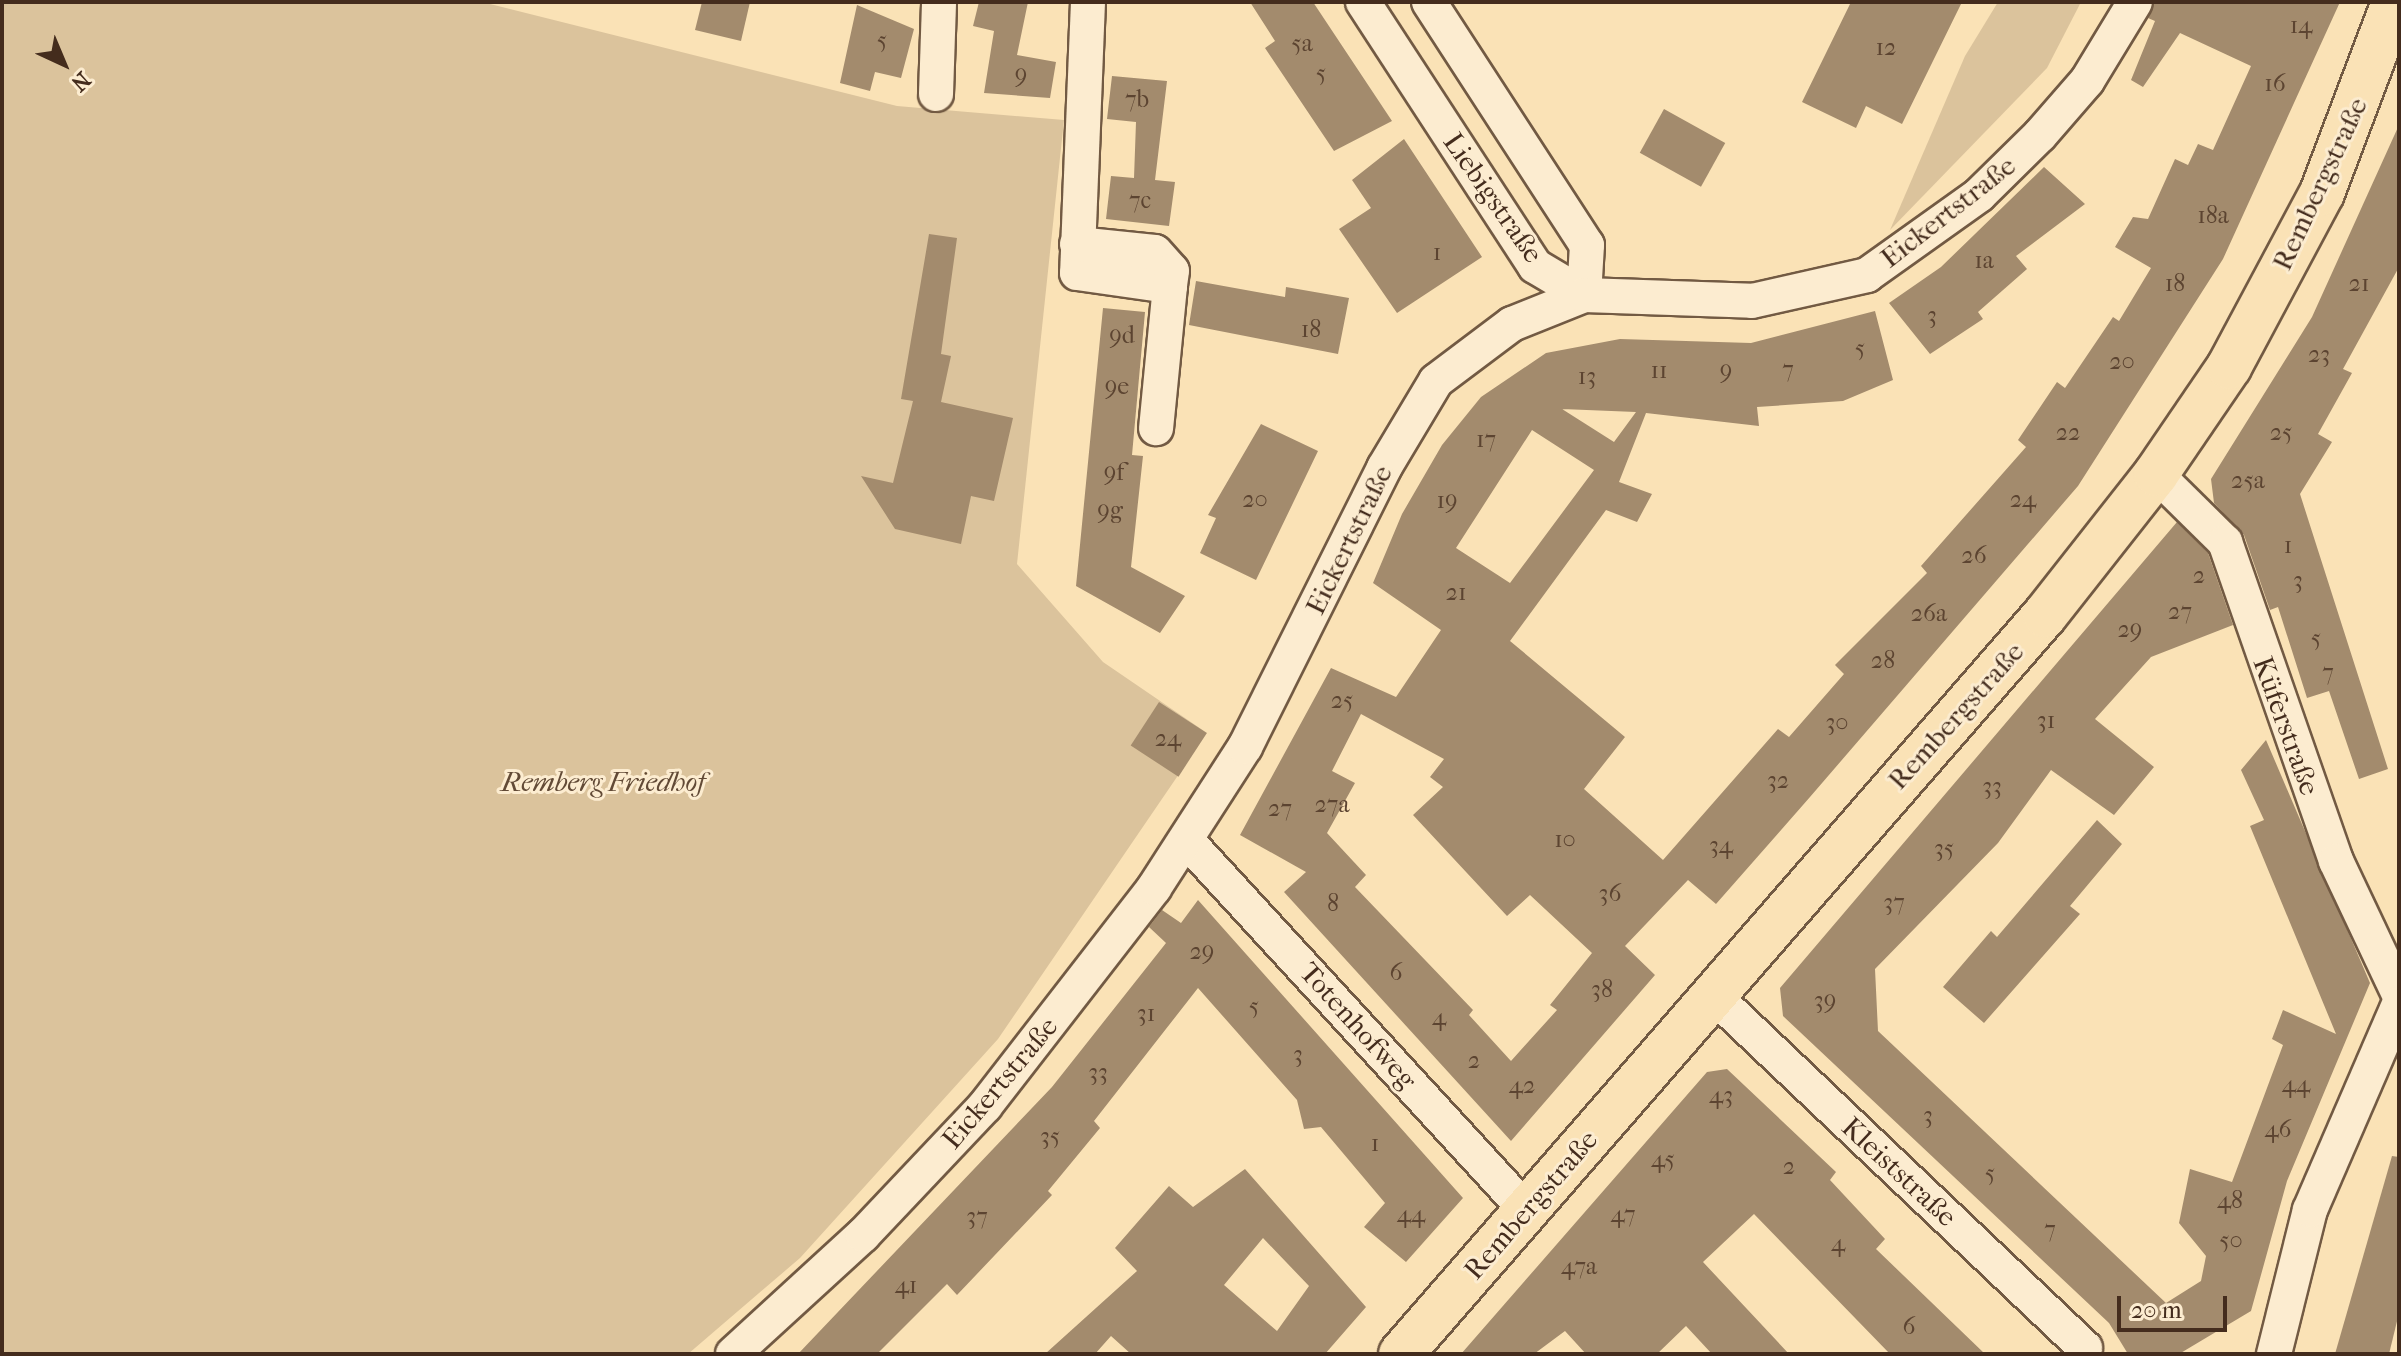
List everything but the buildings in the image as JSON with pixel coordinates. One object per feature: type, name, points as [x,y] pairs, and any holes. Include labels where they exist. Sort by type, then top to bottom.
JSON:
[{"type":"main road","name":"Rembergstraße","points":[[1401,1354],[2045,615],[2156,474],[2229,367],[2322,193],[2394,2]]},
{"type":"street","points":[[936,94],[939,2]]},
{"type":"street","points":[[1088,2],[1077,273],[1170,286],[1156,428]]},
{"type":"street","name":"Liebigstraße","points":[[1363,2],[1535,266],[1584,295],[1587,245],[1429,2]]},
{"type":"street","name":"Eickertstraße","points":[[733,1354],[770,1342],[985,1106],[1188,842],[1279,685],[1413,412],[1460,358],[1512,324],[1584,295],[1752,301],[1867,275],[1979,195],[2040,135],[2087,81],[2135,2]]},
{"type":"street","name":"Küferstraße","points":[[2156,474],[2225,542],[2336,861],[2399,994]]},
{"type":"street","name":"Totenhofweg","points":[[1188,842],[1527,1211]]},
{"type":"street","name":"Kleiststraße","points":[[1713,995],[2085,1348]]},
{"type":"street","points":[[2274,1354],[2310,1210],[2399,1004]]},
{"type":"green space","name":"Remberg Friedhof","points":[[2,2],[482,2],[897,106],[1064,120],[1017,564],[1103,662],[1207,733],[998,1039],[800,1258],[688,1354],[2,1354]]},
{"type":"green space","points":[[1998,2],[2081,2],[2047,68],[1890,230],[1965,56]]}]
